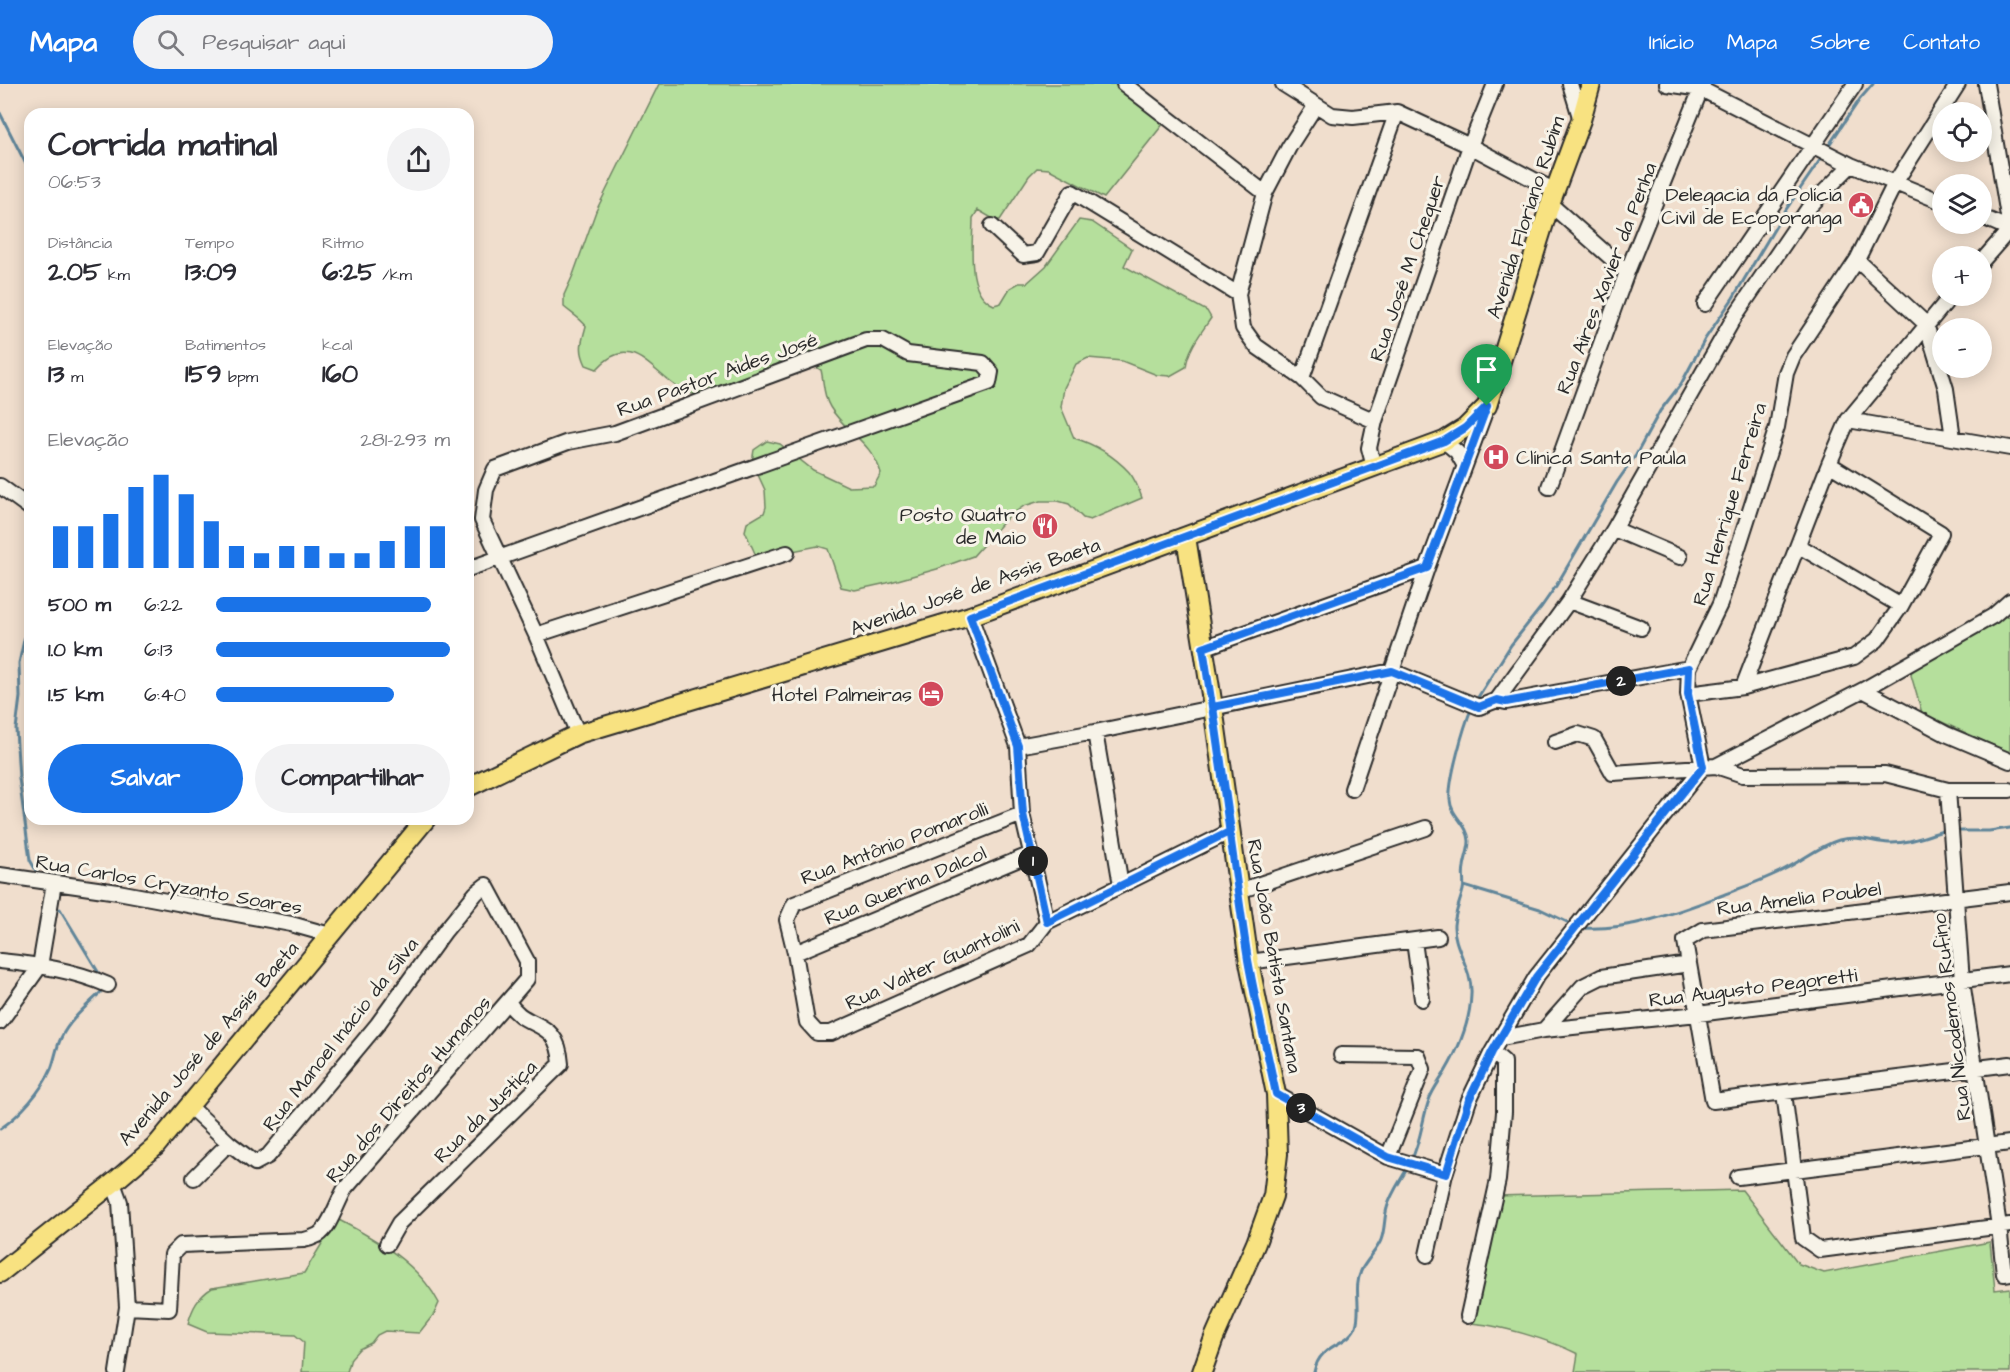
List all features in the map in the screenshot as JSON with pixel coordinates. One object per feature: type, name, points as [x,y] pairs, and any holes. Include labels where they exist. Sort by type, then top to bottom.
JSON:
[{"type":"main road","name":"Avenida Floriano Rubim","points":[[1487,406],[1591,84]]},
{"type":"main road","name":"Avenida José de Assis Baeta","points":[[474,784],[578,734],[970,616],[1444,441],[1465,428],[1487,406]]},
{"type":"main road","name":"Rua João Batista Santana","points":[[1186,537],[1249,962],[1276,1094],[1278,1154],[1273,1196],[1256,1243],[1214,1338],[1202,1372]]},
{"type":"main road","name":"Avenida José de Assis Baeta","points":[[0,1273],[113,1183],[154,1147],[421,825]]},
{"type":"street","points":[[1124,84],[1265,193]]},
{"type":"street","points":[[1282,84],[1332,116],[1353,117],[1397,112],[1470,146],[1553,197],[1627,272]]},
{"type":"street","name":"Rua José M Chequer","points":[[1374,467],[1369,448],[1375,421],[1470,146],[1495,84]]},
{"type":"street","points":[[1570,84],[1581,120]]},
{"type":"street","points":[[1667,84],[1702,86],[1851,165],[1932,198]]},
{"type":"street","points":[[1705,304],[1856,84]]},
{"type":"street","name":"Rua Henrique Ferreira","points":[[1709,767],[1688,694],[1689,668],[1724,593],[1777,427],[1786,374],[1793,356],[1857,260],[1895,183],[1958,84]]},
{"type":"street","points":[[1986,84],[2010,229]]},
{"type":"street","name":"Rua Aires Xavier da Penha","points":[[1549,487],[1627,272],[1702,86]]},
{"type":"street","points":[[1316,105],[1289,147],[1265,193],[1238,294],[1243,328],[1256,346],[1302,378],[1321,397],[1375,421]]},
{"type":"street","points":[[1302,378],[1397,112]]},
{"type":"street","points":[[1018,746],[1392,671],[1479,707],[1497,700],[1569,601],[1614,530],[1735,316],[1810,206],[1851,165]]},
{"type":"street","points":[[992,226],[1023,255],[1037,253],[1072,192],[1238,294]]},
{"type":"street","points":[[1992,221],[2010,229]]},
{"type":"street","points":[[1992,250],[2010,229]]},
{"type":"street","points":[[1857,260],[1926,324],[1946,389],[1953,438]]},
{"type":"street","points":[[1743,687],[1848,420],[1942,306]]},
{"type":"street","name":"Rua Pastor Aides José","points":[[475,522],[495,470],[568,442],[615,433],[866,340],[883,340],[908,354],[983,363],[991,372],[989,383],[500,556]]},
{"type":"street","name":"Avenida Floriano Rubim","points":[[1352,789],[1427,568],[1487,406]]},
{"type":"street","points":[[1848,420],[2010,448]]},
{"type":"street","points":[[1444,441],[1457,452],[1465,466]]},
{"type":"street","points":[[1688,694],[1743,687],[1854,657],[1877,640],[1901,606],[1941,533],[1829,464]]},
{"type":"street","points":[[0,486],[24,504]]},
{"type":"street","points":[[475,522],[500,556],[578,734]]},
{"type":"street","points":[[1614,530],[1680,557]]},
{"type":"street","points":[[1799,546],[1901,606]]},
{"type":"street","points":[[536,635],[787,553]]},
{"type":"street","points":[[474,567],[500,556]]},
{"type":"street","points":[[1203,648],[1427,568]]},
{"type":"street","points":[[1569,601],[1641,628]]},
{"type":"street","points":[[1427,1255],[1446,1174],[1469,1100],[1492,1052],[1536,977],[1709,767],[1863,690],[1993,616],[2010,602]]},
{"type":"street","points":[[970,616],[1018,746],[1023,814],[1047,922]]},
{"type":"street","points":[[1497,700],[1506,702],[1689,668]]},
{"type":"street","points":[[1863,690],[1946,734],[2010,760]]},
{"type":"street","points":[[1095,732],[1121,885]]},
{"type":"street","points":[[1555,742],[1578,734],[1594,739],[1613,773],[1709,767],[1743,775],[1885,774],[1948,790],[2010,790]]},
{"type":"street","name":"Rua Nicodemos Rufino","points":[[1948,790],[1962,981],[1986,1146],[2005,1225],[2007,1273]]},
{"type":"street","name":"Rua Antônio Pomarolli","points":[[795,952],[787,920],[794,904],[1023,814]]},
{"type":"street","points":[[1239,891],[1426,828]]},
{"type":"street","name":"Rua Valter Guantolini","points":[[795,952],[807,1022],[817,1033],[831,1033],[1029,945],[1047,922],[1231,831]]},
{"type":"street","name":"Rua Querina Dalcol","points":[[795,952],[1031,854]]},
{"type":"street","name":"Rua Carlos Cryzanto Soares","points":[[0,875],[118,892],[279,922],[330,935]]},
{"type":"street","points":[[0,1022],[40,966],[54,883]]},
{"type":"street","name":"Rua Manoel Inácio da Silva","points":[[188,1105],[229,1143],[255,1163],[268,1156],[377,1025],[445,931],[476,893],[486,885],[527,962],[527,979],[508,1001]]},
{"type":"street","name":"Rua Amelia Poubel","points":[[1784,1092],[1713,1101],[1685,941],[1703,930],[2010,892]]},
{"type":"street","points":[[1249,962],[1438,937]]},
{"type":"street","points":[[1414,940],[1422,999]]},
{"type":"street","points":[[0,961],[86,975],[108,985]]},
{"type":"street","points":[[1544,1030],[1583,986],[1602,977],[1689,964]]},
{"type":"street","name":"Rua Augusto Pegoretti","points":[[1501,1038],[1544,1030],[1698,1014],[2010,974]]},
{"type":"street","name":"Rua da Justiça","points":[[387,1244],[399,1223],[561,1064],[560,1047],[550,1032],[513,1010],[508,1001]]},
{"type":"street","name":"Rua dos Direitos Humanos","points":[[127,1307],[169,1309],[172,1254],[182,1245],[304,1240],[319,1235],[330,1223],[336,1203],[345,1189],[508,1001]]},
{"type":"street","points":[[1468,1316],[1498,1180],[1504,1112],[1504,1062],[1492,1052]]},
{"type":"street","points":[[1341,1055],[1418,1056],[1423,1069],[1388,1157]]},
{"type":"street","points":[[2005,1225],[1820,1250],[1803,1238],[1784,1092],[2010,1064]]},
{"type":"street","points":[[1276,1094],[1388,1157],[1446,1174]]},
{"type":"street","points":[[194,1178],[229,1143]]},
{"type":"street","points":[[1738,1177],[2010,1143]]},
{"type":"street","points":[[113,1183],[120,1202],[127,1307],[117,1372]]},
{"type":"green space","points":[[659,84],[1119,84],[1164,123],[1104,198],[1049,169],[1037,168],[1029,176],[1000,220],[995,220],[978,210],[973,218],[972,254],[978,290],[994,305],[1001,303],[1010,288],[1019,283],[1027,283],[1046,266],[1079,220],[1092,222],[1132,249],[1124,266],[1207,311],[1211,318],[1192,348],[1186,367],[1170,376],[1157,375],[1122,361],[1088,358],[1076,364],[1064,388],[1061,407],[1074,438],[1103,451],[1123,466],[1133,478],[1142,498],[1090,520],[1083,518],[1069,504],[1058,501],[1040,501],[1024,506],[1008,517],[973,556],[937,569],[855,590],[841,587],[828,549],[818,546],[757,558],[745,531],[747,523],[764,513],[766,507],[765,490],[752,462],[754,450],[767,441],[780,444],[813,470],[849,487],[874,486],[881,473],[877,462],[865,445],[830,407],[821,370],[806,361],[785,358],[755,379],[700,395],[686,392],[673,384],[637,356],[625,353],[612,357],[597,369],[586,365],[581,349],[586,326],[564,307],[564,295],[596,211]]},
{"type":"green space","points":[[2010,616],[2010,753],[1922,713],[1911,675],[1914,668],[1997,618]]},
{"type":"green space","points":[[1742,1190],[1799,1264],[1824,1273],[1990,1242],[1995,1290],[2010,1288],[2010,1372],[1575,1372],[1578,1354],[1539,1338],[1467,1323],[1497,1196]]},
{"type":"green space","points":[[337,1219],[367,1235],[395,1254],[420,1276],[430,1289],[439,1303],[434,1314],[419,1333],[385,1331],[377,1335],[371,1343],[359,1349],[351,1358],[347,1372],[302,1372],[304,1342],[295,1335],[207,1332],[188,1324],[196,1303],[212,1288],[304,1273]]},
{"type":"waterway","points":[[1827,148],[1860,99],[1873,84]]},
{"type":"waterway","points":[[0,113],[24,160]]},
{"type":"waterway","points":[[1475,702],[1511,645],[1556,586],[1617,482],[1636,455],[1660,411],[1681,384],[1705,339],[1733,298],[1785,211],[1822,157]]},
{"type":"waterway","points":[[24,640],[19,663],[20,697],[16,729],[24,815]]},
{"type":"waterway","points":[[1411,1161],[1429,1100],[1459,1045],[1470,1005],[1471,985],[1454,925],[1464,887],[1463,870],[1469,841],[1466,830],[1451,806],[1450,791],[1457,754],[1472,707]]},
{"type":"waterway","points":[[25,825],[30,860],[38,874]]},
{"type":"waterway","points":[[1957,831],[1989,831],[2010,828]]},
{"type":"waterway","points":[[1581,928],[1636,923],[1689,908],[1768,877],[1839,840],[1858,838],[1896,843],[1943,831]]},
{"type":"waterway","points":[[1464,886],[1540,909],[1567,922]]},
{"type":"waterway","points":[[60,909],[100,975]]},
{"type":"waterway","points":[[0,1129],[15,1117],[36,1094],[47,1078],[65,1031],[80,1012],[103,990]]},
{"type":"waterway","points":[[1314,1372],[1322,1355],[1347,1338],[1356,1326],[1359,1278],[1363,1267],[1379,1244],[1389,1202],[1408,1167]]},
{"type":"place","name":"Delegacia da Polícia Civil de Ecoporanga","points":[[1861,205]]},
{"type":"place","name":"Clínica Santa Paula","points":[[1496,457]]},
{"type":"place","name":"Posto Quatro de Maio","points":[[1045,526]]},
{"type":"place","name":"Hotel Palmeiras","points":[[931,694]]},
{"type":"route","points":[[1487,406],[1427,568],[1203,648],[1213,707],[1222,769],[1231,831],[1249,962],[1276,1094],[1388,1157],[1446,1174],[1469,1100],[1492,1052],[1536,977],[1703,767],[1688,694],[1689,668],[1506,702],[1497,700],[1479,707],[1392,671],[1213,707],[1231,831],[1047,922],[1023,814],[1018,746],[970,616],[1444,441],[1465,428],[1487,406]]}]
